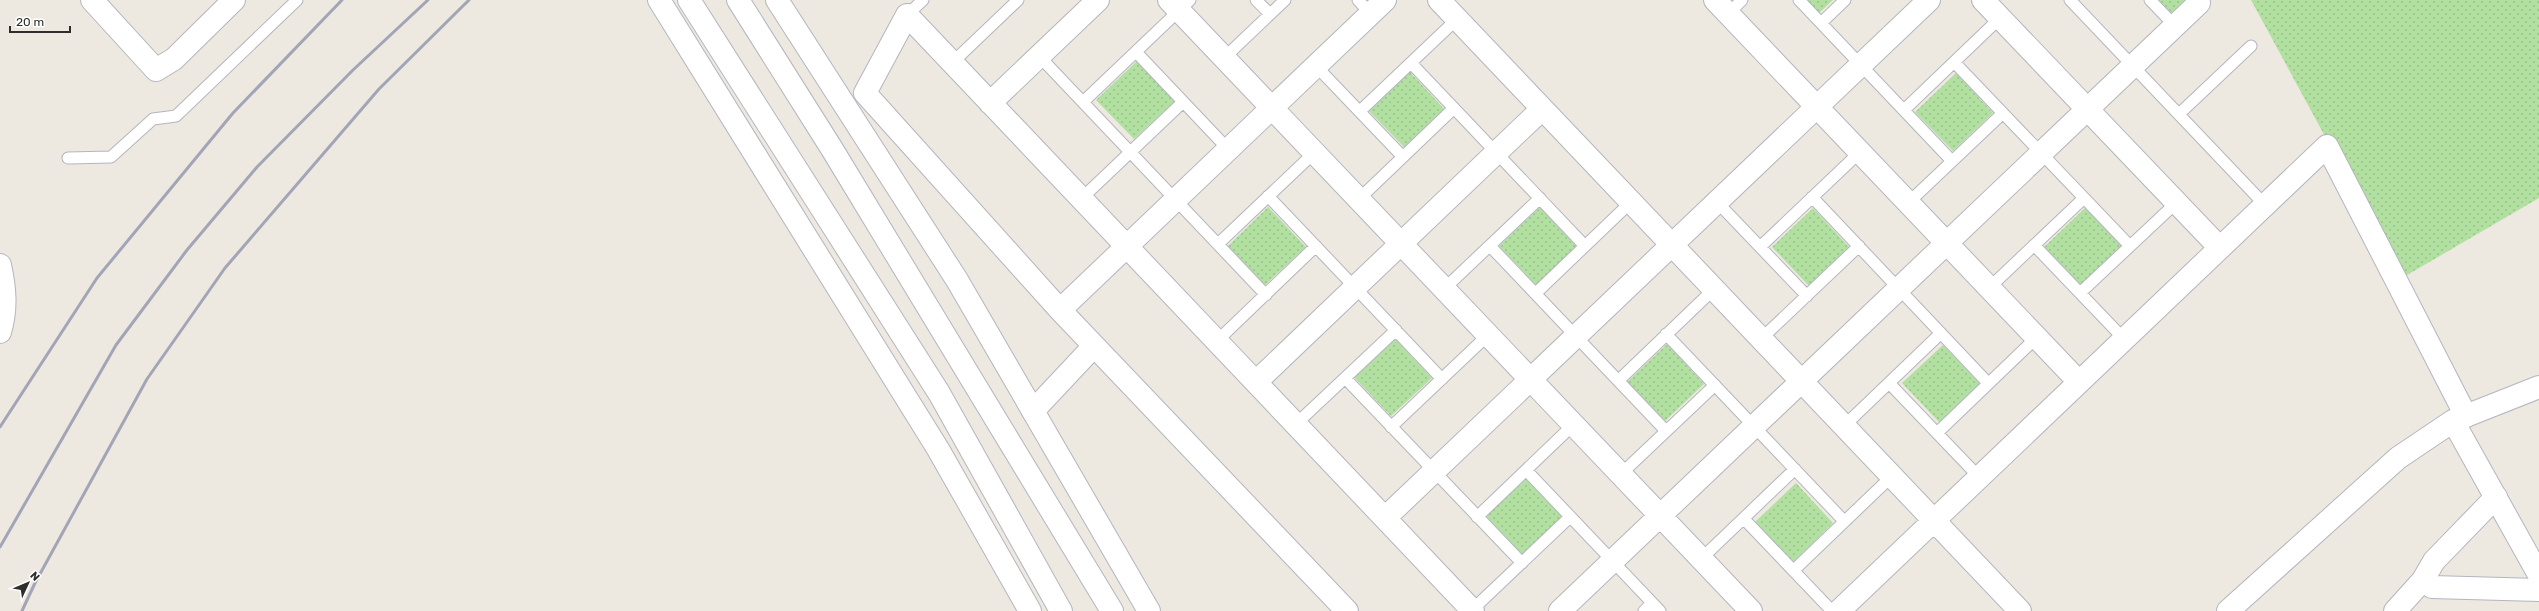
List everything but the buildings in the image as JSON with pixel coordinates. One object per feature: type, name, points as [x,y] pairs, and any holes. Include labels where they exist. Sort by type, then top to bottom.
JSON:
[{"type":"street","points":[[92,0],[156,70],[174,59],[234,0]]},
{"type":"street","points":[[659,0],[938,449],[1030,611]]},
{"type":"street","points":[[689,0],[939,393],[1061,611]]},
{"type":"street","points":[[738,0],[832,149],[1112,611]]},
{"type":"street","points":[[777,0],[957,280],[1149,611]]},
{"type":"street","points":[[990,103],[1098,0]]},
{"type":"street","points":[[1439,0],[2020,611]]},
{"type":"street","points":[[1385,518],[1929,0]]},
{"type":"street","points":[[1983,0],[2220,248]]},
{"type":"street","points":[[1560,611],[2199,3],[2197,0]]},
{"type":"street","points":[[1179,3],[1224,58],[1750,611]]},
{"type":"street","points":[[1060,310],[1316,66],[1371,4]]},
{"type":"street","points":[[1728,5],[1816,107],[2078,382]]},
{"type":"street","points":[[1347,611],[1060,310],[865,93],[907,15],[1473,610]]},
{"type":"street","points":[[1256,382],[1542,109]]},
{"type":"street","points":[[1838,611],[2327,146],[2496,497],[2539,575]]},
{"type":"street","points":[[0,265],[5,288],[4,319],[0,332]]},
{"type":"street","points":[[1032,411],[1094,346]]},
{"type":"street","points":[[2228,611],[2398,458],[2459,418],[2539,387]]},
{"type":"street","points":[[2395,611],[2423,580],[2434,561],[2496,497]]},
{"type":"street","points":[[2423,580],[2432,587],[2539,590]]},
{"type":"lane","points":[[68,158],[111,157],[153,119],[176,116],[297,0]]},
{"type":"lane","points":[[907,15],[923,0]]},
{"type":"lane","points":[[952,63],[1018,0]]},
{"type":"lane","points":[[1256,0],[1270,14]]},
{"type":"lane","points":[[1224,58],[1285,0]]},
{"type":"lane","points":[[1799,0],[1952,161]]},
{"type":"lane","points":[[1821,23],[1845,0]]},
{"type":"lane","points":[[2070,0],[2265,205]]},
{"type":"lane","points":[[2150,0],[2175,26]]},
{"type":"lane","points":[[1083,102],[1136,52],[1179,3]]},
{"type":"lane","points":[[1904,110],[2000,18]]},
{"type":"lane","points":[[1360,111],[1457,19]]},
{"type":"lane","points":[[2179,114],[2251,46]]},
{"type":"lane","points":[[1136,52],[1228,149]]},
{"type":"lane","points":[[1039,56],[1266,295]]},
{"type":"lane","points":[[1954,62],[2130,246]]},
{"type":"lane","points":[[1411,63],[1585,246]]},
{"type":"lane","points":[[1316,66],[1404,157]]},
{"type":"lane","points":[[1081,199],[1184,102]]},
{"type":"lane","points":[[1359,199],[1454,108]]},
{"type":"lane","points":[[1908,203],[2003,113]]},
{"type":"lane","points":[[1218,244],[1315,152]]},
{"type":"lane","points":[[1760,246],[1860,152]]},
{"type":"lane","points":[[1268,196],[1442,379]]},
{"type":"lane","points":[[1812,197],[1988,383]]},
{"type":"lane","points":[[1444,289],[1540,198]]},
{"type":"lane","points":[[1989,288],[2084,198]]},
{"type":"lane","points":[[1536,293],[1631,202]]},
{"type":"lane","points":[[1717,202],[1807,296]]},
{"type":"lane","points":[[2080,293],[2176,203]]},
{"type":"lane","points":[[2034,245],[2124,339]]},
{"type":"lane","points":[[1217,341],[1316,246]]},
{"type":"lane","points":[[1490,246],[1666,431]]},
{"type":"lane","points":[[1761,339],[1859,246]]},
{"type":"lane","points":[[1619,380],[1714,289]]},
{"type":"lane","points":[[1296,424],[1396,330]]},
{"type":"lane","points":[[1844,426],[1941,333]]},
{"type":"lane","points":[[1666,334],[1844,521]]},
{"type":"lane","points":[[1391,427],[1488,335]]},
{"type":"lane","points":[[1936,433],[2036,338]]},
{"type":"lane","points":[[1345,378],[1522,563]]},
{"type":"lane","points":[[1889,383],[1979,477]]},
{"type":"lane","points":[[1621,474],[1714,385]]},
{"type":"lane","points":[[1477,517],[1573,425]]},
{"type":"lane","points":[[1526,470],[1612,561],[1652,608]]},
{"type":"lane","points":[[1701,559],[1795,470]]},
{"type":"lane","points":[[1794,570],[1892,476]]},
{"type":"lane","points":[[1473,610],[1570,517]]},
{"type":"lane","points":[[1744,519],[1832,611]]},
{"type":"green space","points":[[1804,0],[1833,0],[1818,14]]},
{"type":"green space","points":[[2159,0],[2189,0],[2175,17]]},
{"type":"green space","points":[[2251,0],[2539,0],[2539,198],[2402,278]]},
{"type":"green space","points":[[1137,61],[1175,101],[1134,139],[1096,100]]},
{"type":"green space","points":[[1409,71],[1446,111],[1406,149],[1368,110]]},
{"type":"green space","points":[[1956,73],[1993,113],[1953,151],[1915,112]]},
{"type":"green space","points":[[2087,206],[2124,245],[2079,289],[2041,250]]},
{"type":"green space","points":[[1268,207],[1306,247],[1265,285],[1228,246]]},
{"type":"green space","points":[[1540,207],[1577,247],[1536,285],[1499,246]]},
{"type":"green space","points":[[1813,208],[1850,248],[1809,286],[1772,247]]},
{"type":"green space","points":[[1394,338],[1432,378],[1391,416],[1354,377]]},
{"type":"green space","points":[[1667,344],[1704,384],[1664,422],[1626,383]]},
{"type":"green space","points":[[1943,345],[1980,384],[1940,423],[1902,383]]},
{"type":"green space","points":[[1527,478],[1564,517],[1524,556],[1486,516]]},
{"type":"green space","points":[[1796,483],[1833,523],[1793,562],[1755,522]]},
{"type":"railway","points":[[0,427],[97,278],[233,113],[342,0]]},
{"type":"railway","points":[[0,547],[116,345],[187,250],[257,167],[353,70],[428,0]]},
{"type":"railway","points":[[22,611],[35,583],[147,379],[225,268],[379,89],[469,0]]}]
